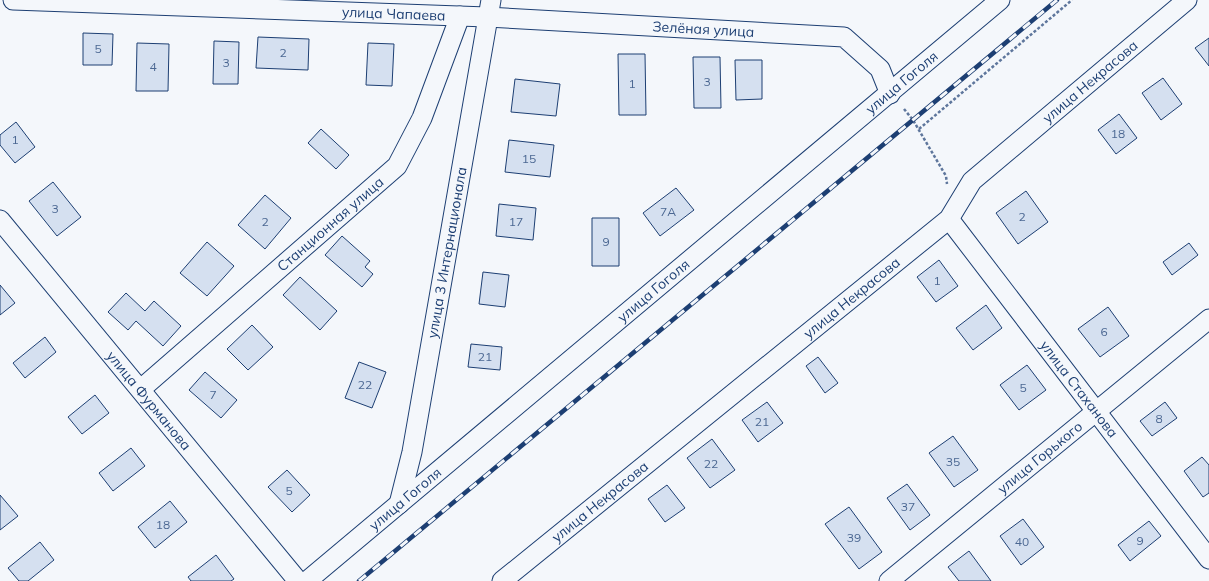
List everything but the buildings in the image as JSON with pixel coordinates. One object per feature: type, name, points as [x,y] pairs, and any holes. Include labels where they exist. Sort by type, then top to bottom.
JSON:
[{"type":"street","name":"улица Чапаева","points":[[13,0],[241,4],[460,16],[489,9]]},
{"type":"street","name":"улица Гоголя","points":[[306,581],[890,94],[1000,0]]},
{"type":"street","name":"улица Некрасова","points":[[502,581],[949,219],[972,181],[1187,0]]},
{"type":"street","name":"Зелёная улица","points":[[489,9],[844,37],[880,69],[890,94]]},
{"type":"street","name":"улица 3 Интернационала","points":[[399,504],[412,452],[489,9]]},
{"type":"street","name":"Станционная улица","points":[[141,389],[397,166],[422,118],[460,16]]},
{"type":"street","name":"улица Стаханова","points":[[949,219],[1095,412],[1209,559]]},
{"type":"street","name":"улица Фурманова","points":[[0,220],[298,581]]},
{"type":"street","name":"улица Горького","points":[[889,581],[1209,319]]},
{"type":"path","points":[[919,129],[1072,0]]},
{"type":"path","points":[[890,94],[913,120],[946,176],[949,219]]},
{"type":"railway","points":[[359,581],[1057,0]]}]
